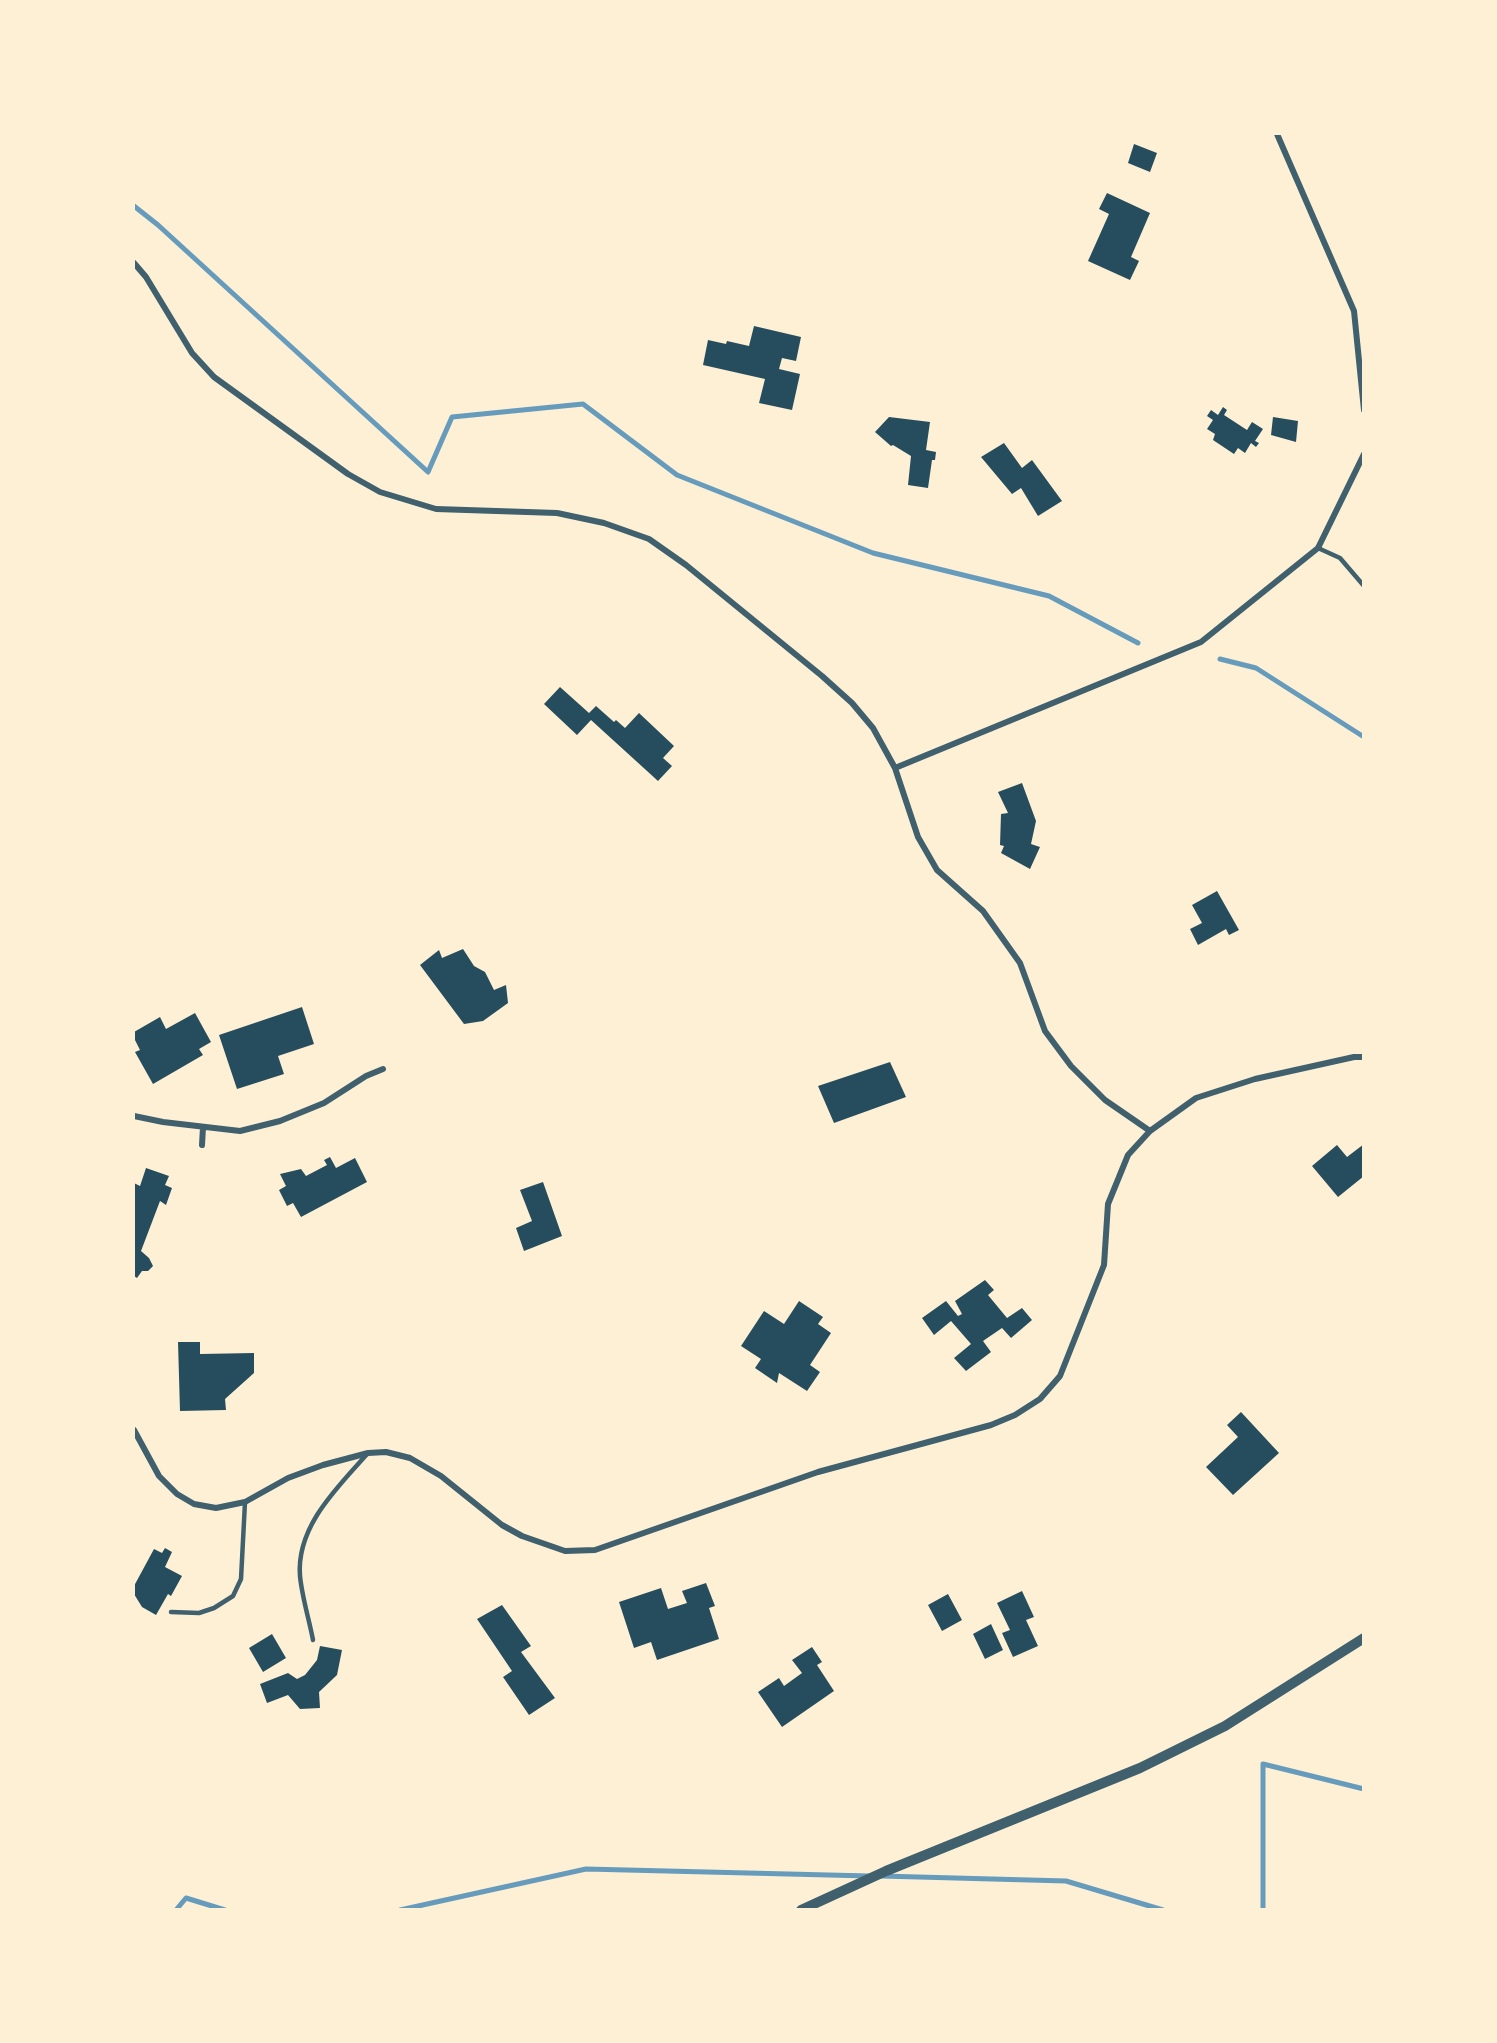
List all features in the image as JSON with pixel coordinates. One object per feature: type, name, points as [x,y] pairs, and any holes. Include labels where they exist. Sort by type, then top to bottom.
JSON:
[{"type":"street","points":[[1277,134],[1354,311],[1364,410]]},
{"type":"street","points":[[134,263],[146,277],[192,353],[214,377],[348,474],[380,492],[436,509],[557,513],[604,523],[649,539],[686,565],[773,634],[844,696],[873,728],[895,768],[918,837],[937,870],[983,911],[1020,963],[1045,1031],[1071,1066],[1105,1100],[1150,1131]]},
{"type":"street","points":[[895,768],[1201,642],[1318,548],[1364,454]]},
{"type":"street","points":[[134,1430],[159,1476],[177,1494],[194,1504],[216,1508],[245,1502],[288,1478],[322,1465],[368,1453],[386,1452],[410,1458],[441,1476],[502,1525],[522,1536],[565,1551],[595,1550],[818,1472],[999,1422],[1040,1399],[1060,1376],[1104,1265],[1108,1204],[1128,1155],[1150,1131],[1196,1098],[1255,1079],[1354,1057],[1364,1057]]},
{"type":"street","points":[[134,1116],[240,1131],[280,1121],[324,1103],[366,1076],[383,1069]]},
{"type":"street","points":[[202,1145],[203,1127]]},
{"type":"street","points":[[801,1910],[886,1871],[1140,1768],[1225,1726],[1364,1638]]},
{"type":"lane","points":[[1318,548],[1340,558],[1364,586]]},
{"type":"lane","points":[[313,1640],[300,1576],[302,1550],[309,1530],[326,1502],[368,1453]]},
{"type":"lane","points":[[171,1612],[199,1612],[214,1608],[233,1596],[241,1579],[245,1502]]},
{"type":"building","points":[[1134,144],[1157,153],[1150,172],[1128,163]]},
{"type":"building","points":[[1107,193],[1150,213],[1131,257],[1139,261],[1130,280],[1088,261],[1109,214],[1099,209]]},
{"type":"building","points":[[754,326],[801,337],[796,361],[782,358],[779,369],[800,374],[792,410],[759,403],[765,379],[703,365],[708,340],[749,346]]},
{"type":"building","points":[[1223,407],[1227,410],[1224,415],[1247,430],[1252,422],[1263,429],[1255,441],[1259,443],[1256,447],[1251,443],[1245,453],[1238,448],[1234,454],[1213,440],[1215,434],[1207,429],[1213,420],[1207,416],[1211,410],[1218,415]]},
{"type":"building","points":[[889,417],[930,422],[926,450],[936,452],[935,460],[932,460],[928,488],[908,485],[911,456],[891,446],[875,432]]},
{"type":"building","points":[[1273,417],[1298,421],[1296,442],[1271,435]]},
{"type":"building","points":[[1004,443],[1022,468],[1032,460],[1062,501],[1038,516],[1021,488],[1012,494],[981,457]]},
{"type":"building","points":[[560,687],[589,713],[596,706],[614,722],[616,720],[625,728],[639,713],[674,746],[663,758],[672,766],[658,781],[591,720],[577,735],[544,704]]},
{"type":"building","points":[[1022,783],[1036,821],[1031,844],[1040,847],[1030,869],[1001,853],[1004,846],[1000,845],[1001,814],[1008,813],[998,792]]},
{"type":"building","points":[[1217,891],[1239,930],[1229,935],[1226,929],[1198,945],[1190,929],[1202,923],[1192,905]]},
{"type":"building","points":[[463,949],[474,966],[485,972],[494,990],[506,985],[508,1003],[483,1021],[464,1024],[420,965],[439,950],[442,958]]},
{"type":"building","points":[[302,1007],[314,1044],[278,1056],[284,1074],[237,1089],[219,1035]]},
{"type":"building","points":[[195,1013],[211,1042],[199,1049],[203,1055],[153,1084],[135,1052],[140,1050],[134,1038],[134,1032],[160,1017],[166,1029]]},
{"type":"building","points":[[890,1062],[906,1097],[834,1123],[818,1086]]},
{"type":"building","points":[[1364,1144],[1364,1176],[1338,1197],[1312,1166],[1337,1145],[1347,1157]]},
{"type":"building","points":[[330,1157],[336,1168],[355,1158],[367,1182],[301,1217],[293,1203],[287,1206],[279,1190],[286,1186],[280,1174],[301,1169],[306,1176],[327,1165],[324,1160]]},
{"type":"building","points":[[146,1168],[169,1176],[165,1185],[172,1188],[166,1205],[160,1201],[141,1251],[149,1258],[153,1266],[148,1271],[142,1271],[137,1278],[134,1276],[134,1183],[140,1186]]},
{"type":"building","points":[[543,1182],[562,1236],[524,1251],[516,1228],[532,1221],[520,1190]]},
{"type":"building","points":[[985,1280],[994,1290],[988,1295],[1007,1318],[1022,1308],[1032,1320],[1011,1338],[1002,1328],[983,1341],[991,1352],[966,1371],[954,1358],[971,1344],[951,1321],[934,1335],[922,1318],[946,1301],[958,1316],[962,1314],[955,1301]]},
{"type":"building","points":[[799,1301],[823,1317],[818,1324],[831,1333],[810,1365],[820,1372],[807,1391],[779,1373],[777,1383],[755,1368],[761,1359],[741,1346],[764,1311],[784,1324]]},
{"type":"building","points":[[178,1342],[200,1342],[200,1354],[254,1353],[254,1373],[225,1399],[226,1410],[180,1411]]},
{"type":"building","points":[[1241,1412],[1279,1453],[1233,1495],[1206,1467],[1238,1437],[1227,1425]]},
{"type":"building","points":[[165,1548],[172,1552],[165,1567],[182,1576],[171,1596],[168,1594],[156,1615],[142,1607],[134,1594],[134,1586],[154,1549],[162,1553]]},
{"type":"building","points":[[706,1583],[715,1606],[709,1608],[719,1639],[657,1660],[651,1642],[634,1648],[619,1602],[661,1588],[668,1609],[687,1603],[682,1591]]},
{"type":"building","points":[[1022,1591],[1034,1617],[1026,1620],[1038,1646],[1013,1657],[1002,1633],[1010,1630],[997,1603]]},
{"type":"building","points":[[948,1594],[962,1620],[942,1631],[928,1605]]},
{"type":"building","points":[[502,1605],[531,1646],[521,1652],[555,1698],[529,1715],[503,1677],[512,1671],[477,1619]]},
{"type":"building","points":[[991,1624],[1003,1650],[985,1659],[973,1634]]},
{"type":"building","points":[[272,1634],[286,1658],[263,1672],[249,1648]]},
{"type":"building","points":[[320,1646],[342,1650],[337,1675],[319,1692],[320,1708],[300,1709],[288,1695],[267,1703],[260,1684],[288,1673],[297,1679],[305,1675],[317,1660]]},
{"type":"building","points":[[812,1647],[822,1662],[817,1665],[834,1691],[782,1727],[758,1692],[779,1678],[784,1686],[802,1673],[792,1660]]},
{"type":"waterway","points":[[134,206],[158,225],[428,472],[452,417],[583,404],[677,475],[873,553],[1049,596],[1138,643]]},
{"type":"waterway","points":[[1220,659],[1256,668],[1364,737]]},
{"type":"waterway","points":[[1263,1910],[1263,1764],[1364,1789]]},
{"type":"waterway","points":[[400,1910],[586,1869],[869,1876]]},
{"type":"waterway","points":[[881,1876],[1066,1881],[1163,1910]]},
{"type":"waterway","points":[[176,1910],[186,1898],[225,1910]]}]
